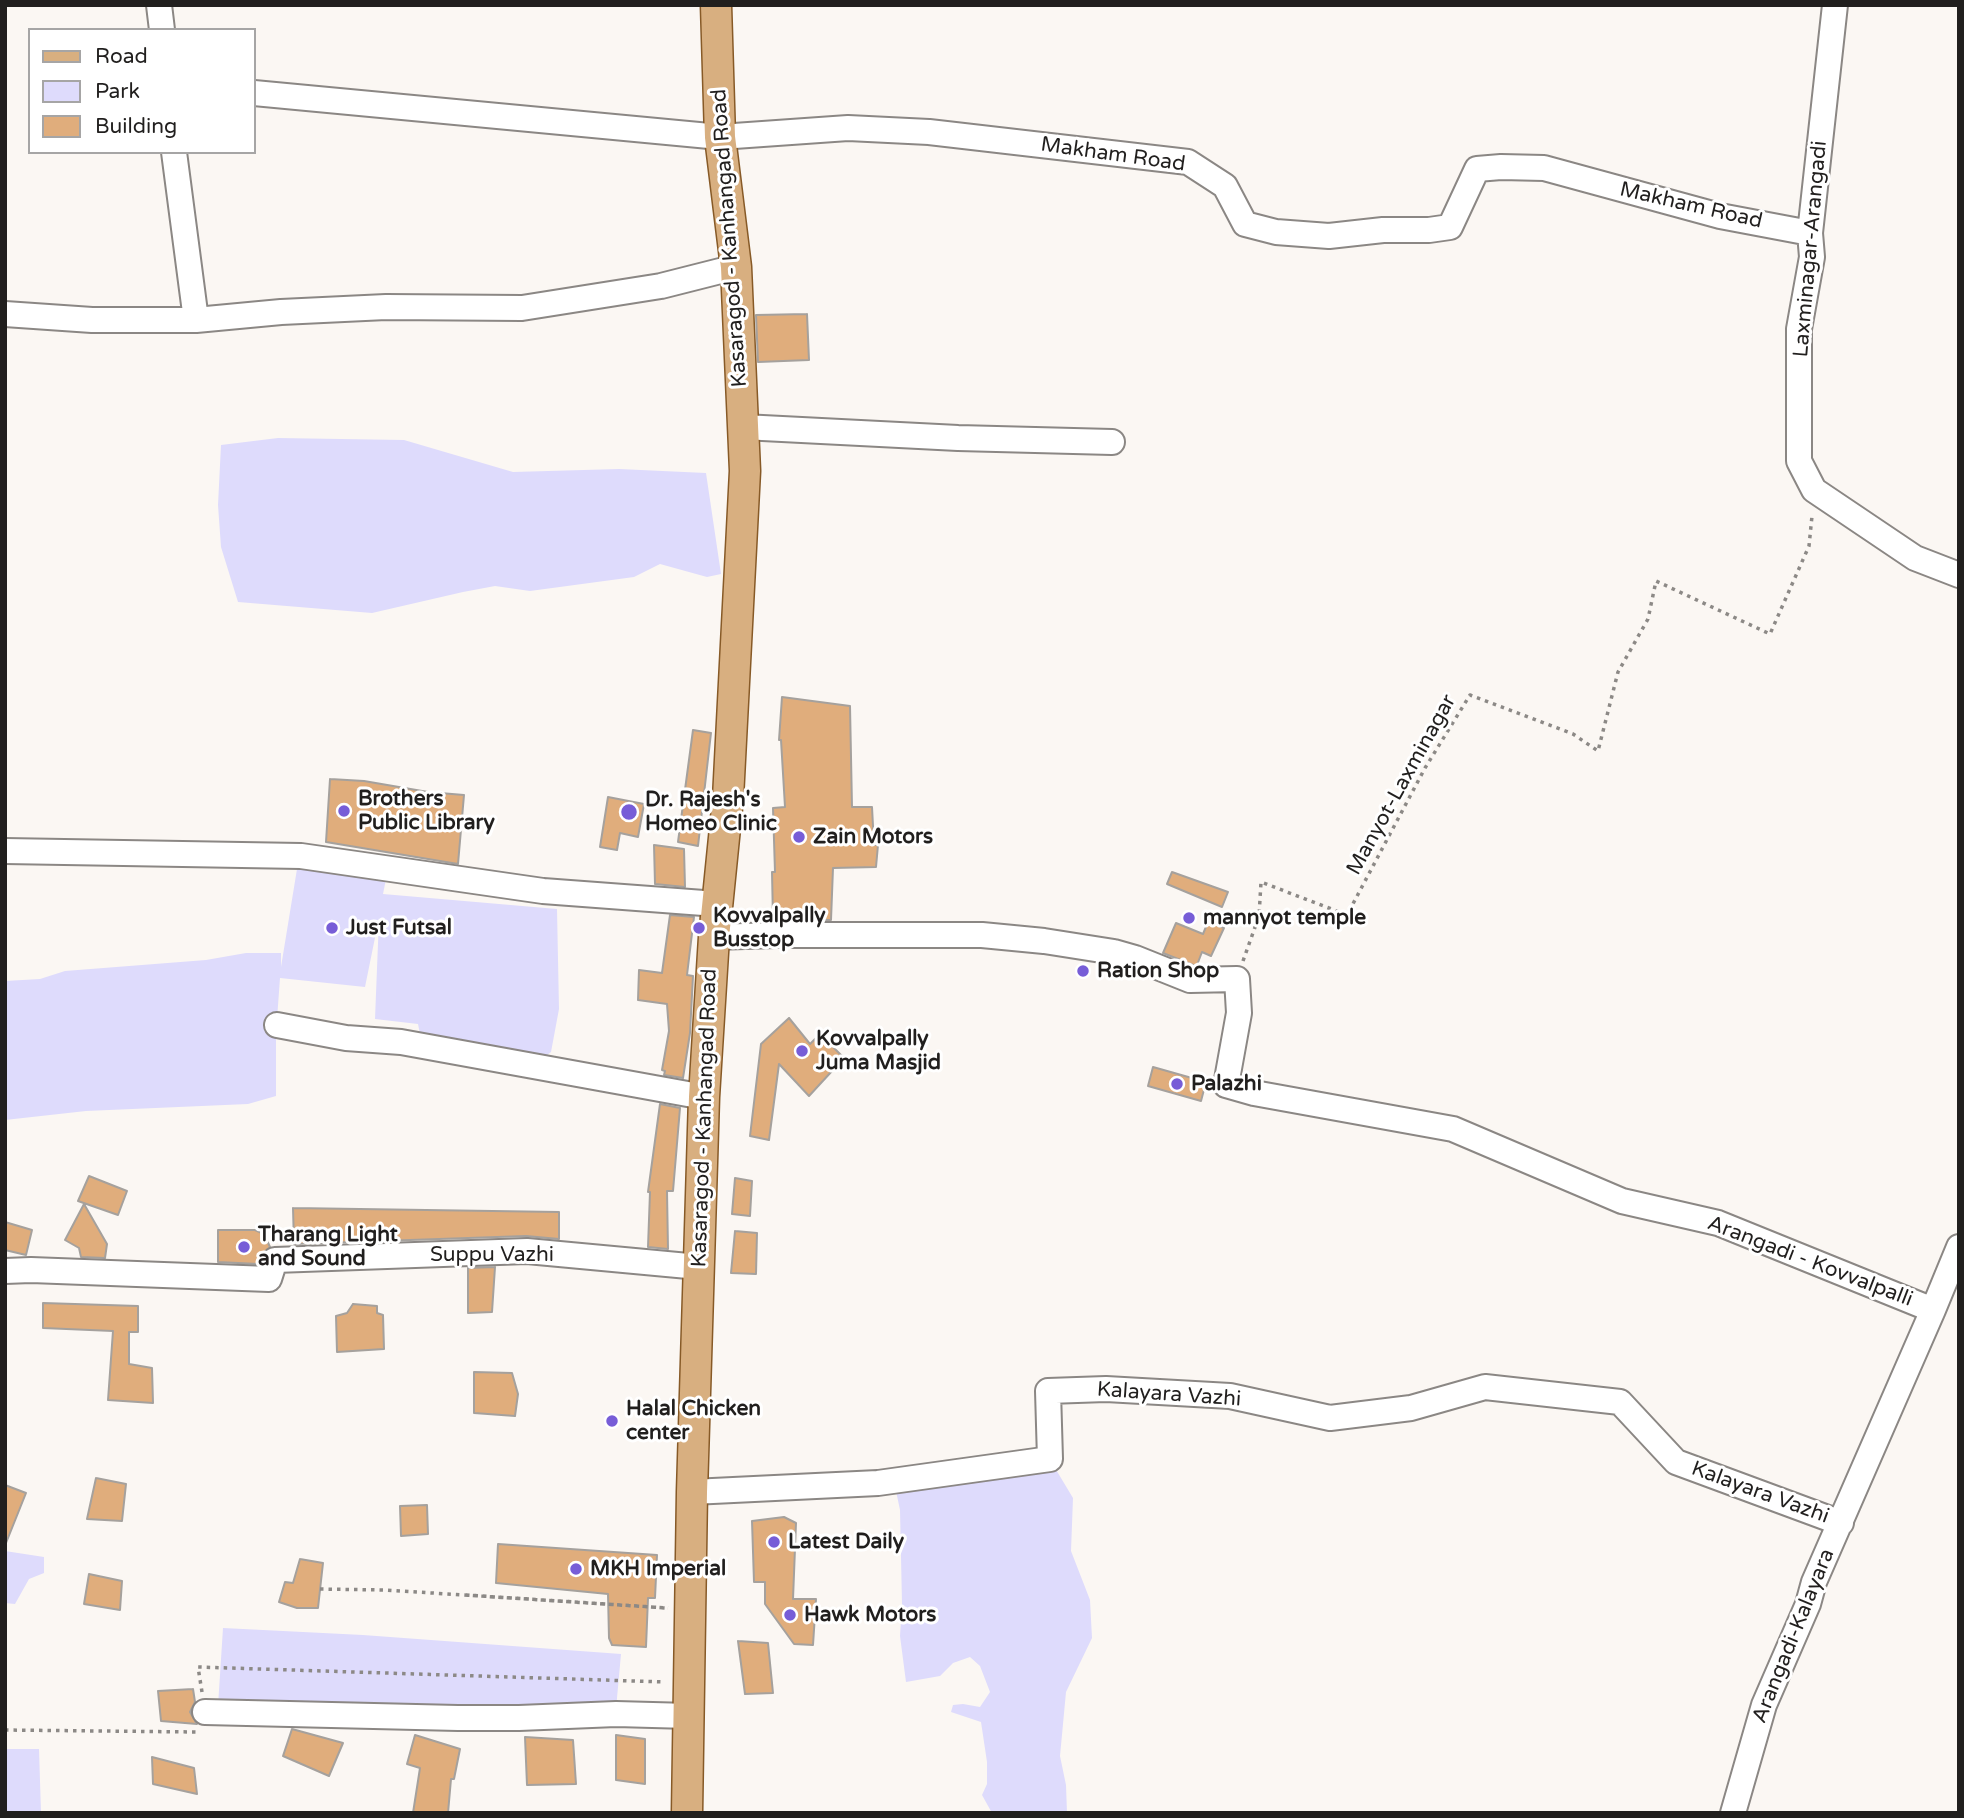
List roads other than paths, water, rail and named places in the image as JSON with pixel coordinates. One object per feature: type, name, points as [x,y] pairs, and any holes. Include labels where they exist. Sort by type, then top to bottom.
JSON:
[{"type":"main road","name":"Kasaragod - Kanhangad Road","points":[[687,1813],[692,1492],[704,1097],[714,937],[727,798],[745,471],[736,267],[720,137],[716,5]]},
{"type":"street","points":[[159,5],[162,28]]},
{"type":"street","name":"Laxminagar-Arangadi","points":[[1835,5],[1810,233],[1812,257],[1800,329],[1799,461],[1814,490],[1915,558],[1959,575]]},
{"type":"street","points":[[256,93],[720,137]]},
{"type":"street","name":"Makham Road","points":[[720,137],[862,129],[929,132],[1188,162],[1225,186],[1245,224],[1276,232],[1329,236],[1450,227],[1477,169],[1501,167],[1544,168],[1720,216],[1810,233]]},
{"type":"street","points":[[174,154],[196,320]]},
{"type":"street","points":[[5,314],[92,320],[196,320],[281,312],[386,307],[522,308],[661,286],[736,267]]},
{"type":"street","points":[[743,427],[958,438],[1112,442]]},
{"type":"street","points":[[5,851],[301,856],[543,891],[717,904]]},
{"type":"street","name":"Arangadi - Kovvalpalli","points":[[714,937],[982,935],[1114,952],[1190,981],[1237,979],[1239,1013],[1226,1084],[1254,1093],[1453,1129],[1622,1201],[1718,1223],[1933,1310],[1959,1247]]},
{"type":"street","points":[[277,1025],[346,1038],[401,1042],[704,1097]]},
{"type":"street","name":"Suppu Vazhi","points":[[5,1271],[269,1279],[275,1260],[527,1251],[699,1267]]},
{"type":"street","name":"Arangadi-Kalayara","points":[[1733,1813],[1764,1705],[1808,1604],[1814,1582],[1933,1310]]},
{"type":"street","name":"Kalayara Vazhi","points":[[692,1492],[878,1483],[1049,1458],[1048,1391],[1106,1389],[1230,1396],[1330,1418],[1411,1408],[1485,1387],[1620,1402],[1676,1462],[1840,1523]]},
{"type":"street","points":[[205,1712],[457,1718],[616,1714],[689,1716]]},
{"type":"place","name":"Brothers Public Library","points":[[344,811]]},
{"type":"place","name":"Dr. Rajesh's Homeo Clinic","points":[[629,812]]},
{"type":"place","name":"Zain Motors","points":[[799,837]]},
{"type":"place","name":"mannyot temple","points":[[1189,918]]},
{"type":"place","name":"Just Futsal","points":[[332,928]]},
{"type":"place","name":"Kovvalpally Busstop","points":[[699,928]]},
{"type":"place","name":"Ration Shop","points":[[1083,971]]},
{"type":"place","name":"Kovvalpally Juma Masjid","points":[[802,1051]]},
{"type":"place","name":"Palazhi","points":[[1177,1084]]},
{"type":"place","name":"Tharang Light and Sound","points":[[244,1247]]},
{"type":"place","name":"Halal Chicken center","points":[[612,1421]]},
{"type":"place","name":"Latest Daily","points":[[774,1542]]},
{"type":"place","name":"MKH Imperial","points":[[576,1569]]},
{"type":"place","name":"Hawk Motors","points":[[790,1615]]}]
